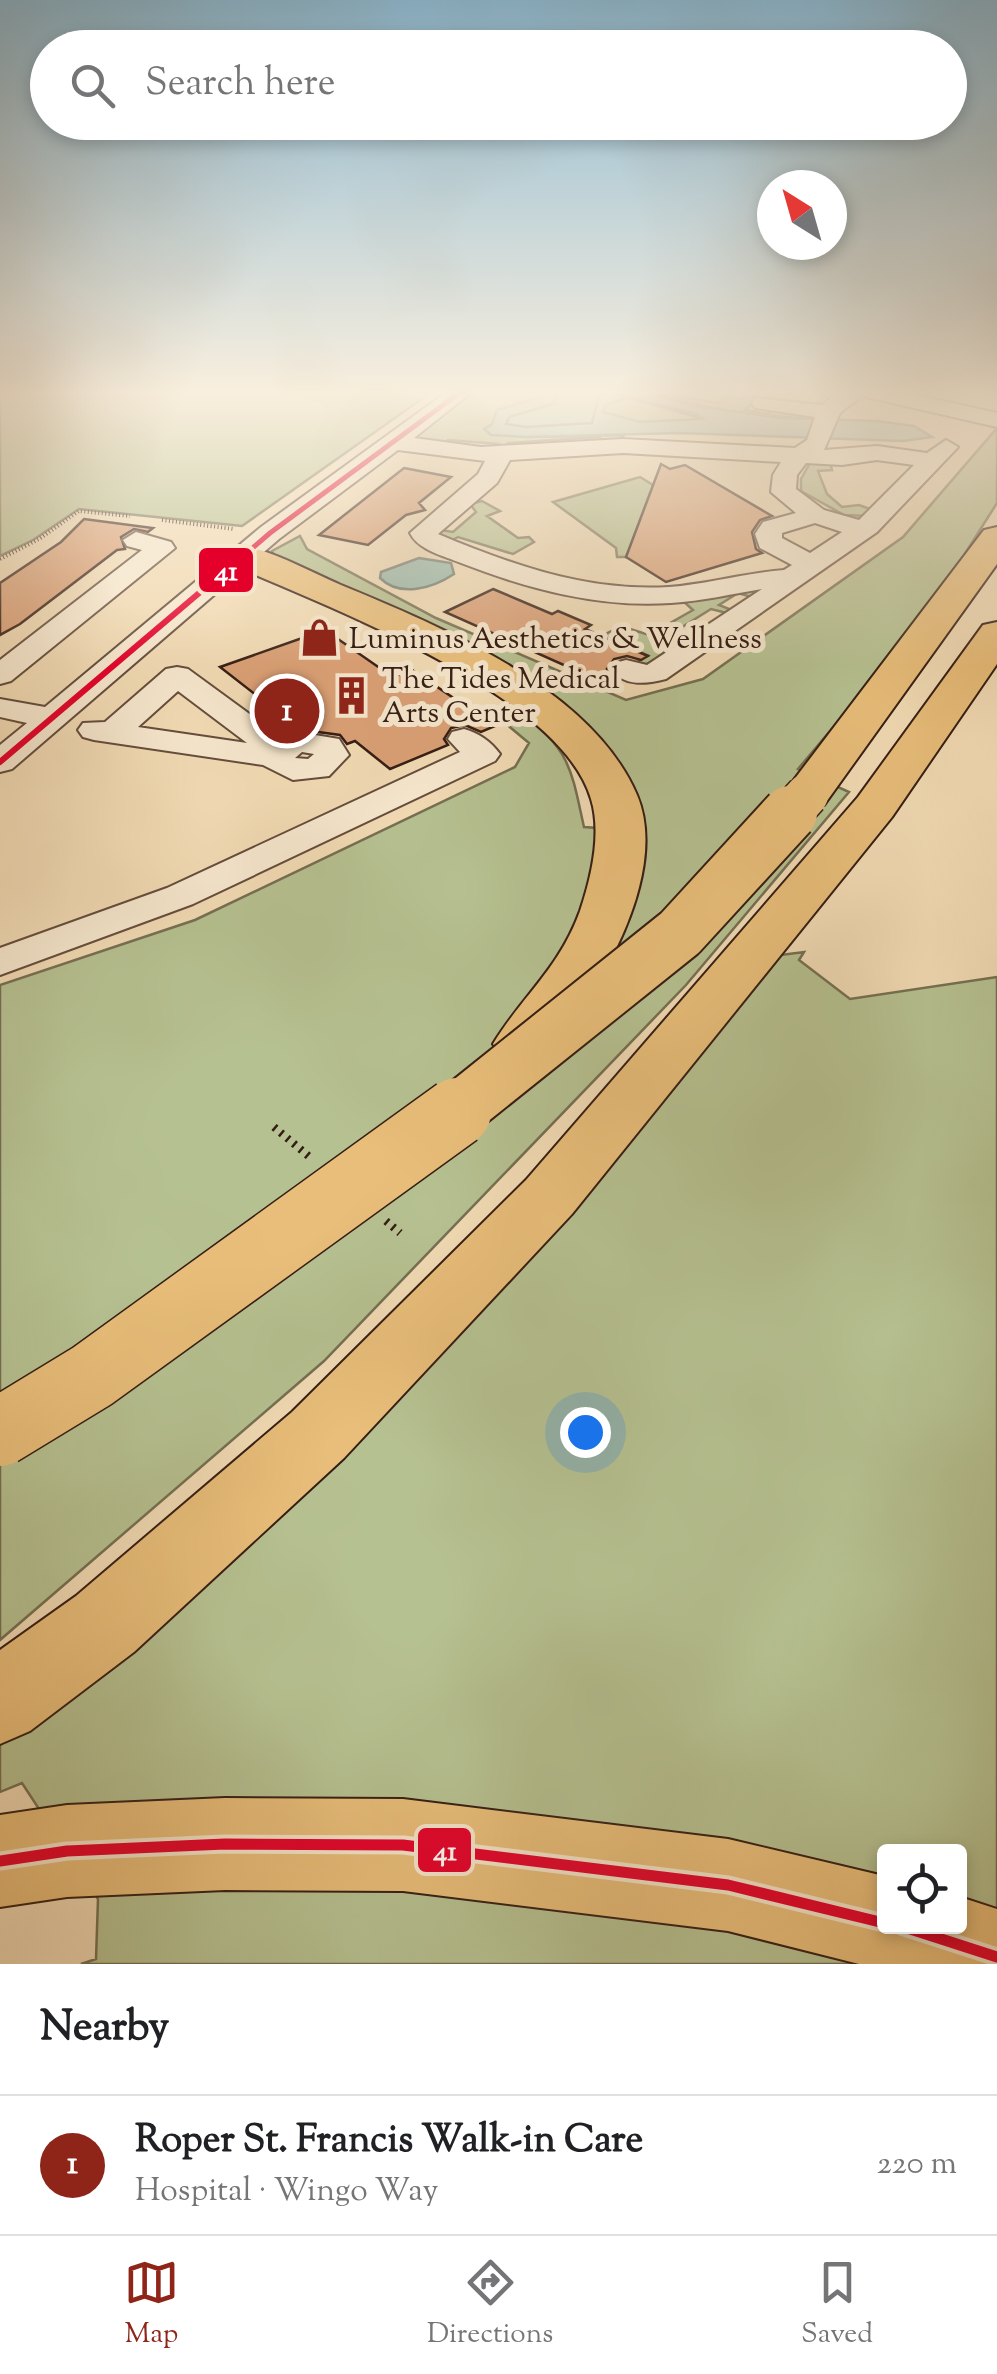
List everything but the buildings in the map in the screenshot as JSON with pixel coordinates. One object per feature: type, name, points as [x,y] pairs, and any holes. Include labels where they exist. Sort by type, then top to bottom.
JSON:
[{"type":"highway","points":[[0,1432],[92,1376],[417,1144],[680,933],[807,796],[997,538]]},
{"type":"highway","points":[[243,556],[480,668],[542,705],[566,724],[605,776],[614,797],[618,827],[616,875],[605,915],[566,992],[525,1040],[417,1144]]},
{"type":"highway","points":[[0,1701],[106,1624],[318,1435],[549,1198],[875,807],[988,648],[997,600]]},
{"type":"highway","points":[[0,1861],[67,1851],[206,1845],[404,1845],[728,1885],[877,1921]]},
{"type":"highway","points":[[924,1934],[997,1957]]},
{"type":"street","points":[[0,762],[32,726],[340,483]]},
{"type":"street","points":[[483,483],[423,533],[425,538],[544,582],[596,593],[666,596],[802,572]]},
{"type":"street","points":[[783,483],[784,492],[816,515],[862,530]]},
{"type":"street","points":[[626,669],[640,676],[655,673],[862,530],[911,483]]},
{"type":"street","points":[[802,572],[769,542],[768,534],[772,528],[816,515]]},
{"type":"street","points":[[0,675],[162,548],[136,540]]},
{"type":"street","points":[[0,708],[32,726],[278,754],[177,676],[112,733]]},
{"type":"street","points":[[0,962],[180,896],[483,754],[464,739]]},
{"type":"green space","points":[[0,483],[303,483],[242,526],[79,509],[33,540],[0,556]]},
{"type":"green space","points":[[620,483],[649,483],[669,495],[627,557],[617,557],[616,548],[553,502]]},
{"type":"green space","points":[[801,483],[823,483],[827,494],[842,507],[859,505],[870,509],[867,516],[844,515],[801,491]]},
{"type":"green space","points":[[950,483],[997,483],[997,503],[949,579],[878,674],[798,769],[849,792],[686,985],[324,1361],[0,1640],[0,985],[195,920],[515,767],[529,743],[505,723],[524,716],[552,740],[567,764],[584,827],[645,831],[597,734],[553,698],[276,560],[272,551],[300,536],[307,549],[436,618],[626,700],[703,679],[903,537]]},
{"type":"green space","points":[[482,501],[500,511],[487,516],[518,538],[529,537],[534,542],[513,554],[458,537],[449,542],[436,534],[441,530],[453,532],[476,512],[470,504]]},
{"type":"green space","points":[[768,585],[755,598],[738,593],[719,605],[734,611],[731,614],[711,609],[663,639],[676,648],[644,666],[633,665],[647,655],[602,636],[621,626],[649,635],[693,610],[683,601]]},
{"type":"green space","points":[[804,952],[799,960],[850,999],[997,977],[997,1964],[81,1964],[96,1959],[98,1899],[22,1783],[0,1792],[0,1729],[773,956]]},
{"type":"water","points":[[419,558],[451,563],[454,574],[417,589],[397,588],[380,578],[381,572]]},
{"type":"transit line","name":"41","points":[[0,762],[270,533],[338,483]]},
{"type":"transit line","name":"41","points":[[0,1861],[67,1851],[225,1844],[403,1845],[728,1885],[877,1921]]},
{"type":"transit line","name":"41","points":[[926,1934],[997,1957]]},
{"type":"place","name":"Luminus Aesthetics & Wellness","points":[[319,638]]},
{"type":"place","name":"The Tides Medical Arts Center","points":[[352,695]]},
{"type":"place","name":"Roper St. Francis Walk-in Care","points":[[287,711]]}]
